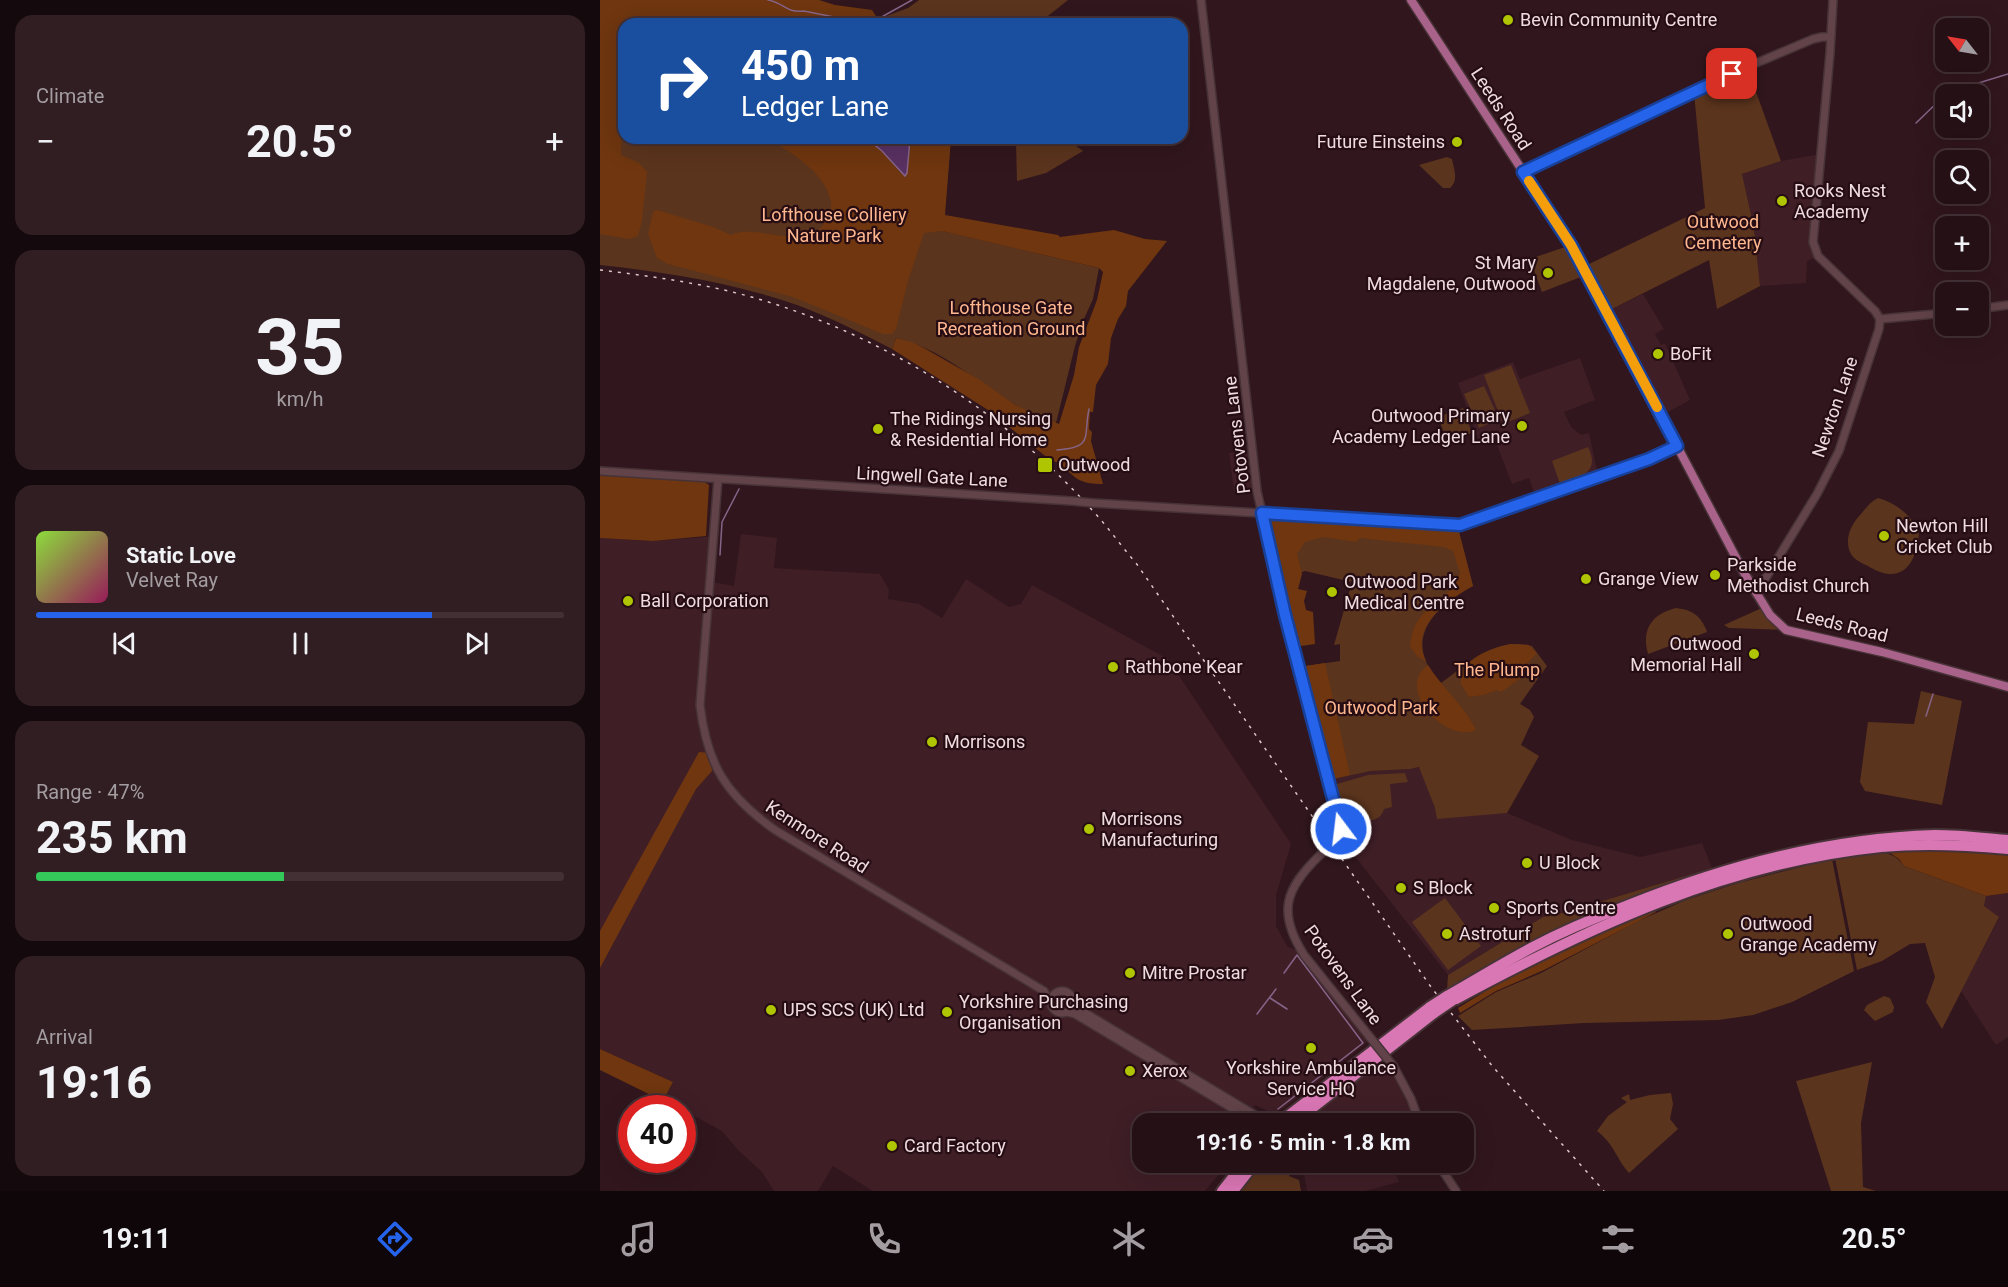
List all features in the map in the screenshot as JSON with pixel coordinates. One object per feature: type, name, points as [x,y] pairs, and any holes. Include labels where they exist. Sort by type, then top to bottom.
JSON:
[{"type":"highway","points":[[1289,1113],[1432,1010],[1532,947],[1657,893],[1746,864],[1832,845],[1937,835],[2008,840]]},
{"type":"highway","points":[[1450,998],[1608,922],[1660,901],[1749,873],[1833,854],[1881,847],[1955,845],[2008,849]]},
{"type":"highway","points":[[1306,1113],[1432,1010]]},
{"type":"highway","points":[[1222,1191],[1236,1173]]},
{"type":"highway","points":[[1233,1191],[1247,1173]]},
{"type":"main road","name":"Leeds Road","points":[[1411,0],[1571,245],[1756,594],[1770,615],[1786,630],[1893,655],[2008,687]]},
{"type":"street","name":"Potovens Lane","points":[[1201,0],[1257,491],[1285,615],[1341,829],[1339,836],[1305,871],[1292,891],[1288,902],[1288,923],[1304,955],[1394,1067],[1411,1099],[1415,1113]]},
{"type":"street","points":[[1833,0],[1830,64],[1813,242],[1818,256],[1875,311],[1880,319],[1935,314]]},
{"type":"street","points":[[1523,172],[1747,67],[1812,39],[1830,38]]},
{"type":"street","points":[[1989,308],[2008,305]]},
{"type":"street","name":"Newton Lane","points":[[1756,594],[1817,494],[1839,451],[1879,329],[1880,319]]},
{"type":"street","name":"Lingwell Gate Lane","points":[[600,471],[1460,525],[1649,459],[1677,446]]},
{"type":"street","name":"Kenmore Road","points":[[718,479],[700,705],[702,724],[712,760],[729,789],[759,819],[775,830],[1044,991]]},
{"type":"street","points":[[1237,1113],[1075,1014],[1057,1012],[1044,991],[1068,992],[1077,1008],[1252,1113]]},
{"type":"street","points":[[1050,1003],[1052,996],[1058,991]]},
{"type":"street","points":[[1067,1012],[1073,1004]]},
{"type":"street","points":[[1444,1173],[1456,1191]]},
{"type":"shaded area","points":[[873,144],[910,144],[905,176]]},
{"type":"shaded area","name":"Rooks Nest Academy","points":[[1821,154],[1813,236],[1818,256],[1807,261],[1806,283],[1760,286],[1754,228],[1742,174],[1781,161]]},
{"type":"shaded area","points":[[1643,294],[1664,329],[1655,334],[1661,345],[1665,343],[1690,400],[1661,416],[1606,312]]},
{"type":"shaded area","name":"Outwood Primary Academy Ledger Lane","points":[[1580,358],[1595,400],[1564,412],[1571,427],[1581,435],[1589,433],[1597,470],[1534,492],[1529,478],[1512,484],[1493,435],[1478,439],[1458,383],[1513,362],[1520,379]]},
{"type":"shaded area","points":[[1254,450],[1257,491],[1234,491],[1229,453]]},
{"type":"shaded area","points":[[741,534],[777,538],[774,568],[880,574],[889,590],[888,599],[919,604],[942,618],[966,579],[1009,607],[1021,604],[1032,585],[1168,659],[1291,844],[1276,895],[1276,926],[1287,946],[1297,951],[1367,1042],[1284,1108],[1272,1113],[1255,1105],[1249,1113],[1132,1113],[1132,1173],[1220,1173],[1205,1191],[873,1191],[833,1166],[818,1191],[774,1191],[762,1172],[738,1150],[722,1131],[696,1117],[696,1095],[666,1095],[673,1082],[600,1049],[600,538],[653,541],[717,536],[712,582],[734,586]]},
{"type":"shaded area","name":"Outwood Grange Academy","points":[[1420,767],[1435,808],[1507,813],[1572,840],[1640,857],[1702,843],[1712,868],[1543,917],[1448,975],[1339,836],[1341,833],[1329,780],[1371,771]]},
{"type":"shaded area","points":[[2008,893],[2008,1037],[1996,1045],[1961,991],[1999,918],[1984,906],[1986,896]]},
{"type":"shaded area","points":[[1376,1058],[1382,1061],[1395,1079],[1411,1113],[1308,1113]]},
{"type":"shaded area","points":[[1304,1173],[1395,1173],[1399,1182],[1365,1191],[1307,1191]]},
{"type":"green space","name":"Lofthouse Colliery Nature Park","points":[[600,0],[834,18],[618,18],[618,144],[950,144],[943,231],[1099,268],[1093,299],[1075,346],[1056,423],[1018,407],[957,366],[928,349],[912,343],[896,338],[892,349],[809,310],[749,290],[675,275],[600,265]]},
{"type":"green space","points":[[600,0],[819,0],[835,5],[872,10],[877,18],[618,18],[618,144],[621,144],[621,155],[639,163],[647,172],[642,221],[638,236],[629,239],[600,234]]},
{"type":"green space","name":"Lofthouse Colliery Nature Park","points":[[919,0],[1068,0],[1046,18],[881,18],[908,8]]},
{"type":"green space","name":"Outwood Cemetery","points":[[1747,67],[1781,161],[1742,174],[1754,228],[1760,286],[1717,309],[1709,260],[1606,312],[1586,275],[1542,292],[1530,259],[1571,245],[1583,267],[1705,208],[1694,93]]},
{"type":"green space","points":[[778,144],[873,144],[901,174],[907,173],[910,144],[951,144],[945,215],[1060,237],[1114,230],[1145,239],[1167,241],[1128,291],[1126,306],[1111,338],[1108,364],[1096,385],[1089,429],[1092,432],[1091,441],[1103,484],[1092,484],[1078,479],[988,410],[892,349],[896,338],[912,342],[980,380],[1015,405],[1059,424],[1074,375],[1079,347],[1097,300],[1103,272],[1099,268],[942,231],[924,233],[908,281],[896,329],[892,334],[883,334],[793,297],[668,264],[657,258],[648,234],[653,212],[657,210],[713,227],[731,235],[754,232],[796,237],[818,230],[826,220],[830,209],[828,192],[815,173]]},
{"type":"green space","points":[[1016,144],[1073,144],[1083,151],[1046,173],[1017,181]]},
{"type":"green space","points":[[1447,157],[1452,159],[1455,178],[1450,188],[1443,188],[1419,165]]},
{"type":"green space","points":[[1511,365],[1530,413],[1503,424],[1484,375]]},
{"type":"green space","points":[[1484,386],[1499,419],[1479,428],[1464,394]]},
{"type":"green space","points":[[1463,408],[1472,433],[1447,441],[1438,417]]},
{"type":"green space","points":[[1588,447],[1592,463],[1590,468],[1581,476],[1560,484],[1552,461]]},
{"type":"green space","points":[[600,475],[701,480],[709,485],[706,536],[653,541],[600,538]]},
{"type":"green space","name":"Newton Hill Cricket Club","points":[[1878,498],[1903,511],[1913,521],[1919,534],[1910,563],[1904,570],[1897,573],[1879,572],[1863,564],[1853,557],[1848,547],[1848,536],[1855,522]]},
{"type":"green space","points":[[1262,513],[1454,524],[1458,528],[1473,586],[1452,599],[1433,616],[1423,637],[1422,649],[1426,661],[1418,657],[1410,647],[1412,635],[1421,617],[1456,582],[1460,573],[1453,551],[1444,547],[1360,538],[1356,542],[1324,537],[1305,542],[1297,554],[1302,574],[1298,589],[1307,591],[1304,601],[1306,610],[1313,612],[1315,644],[1294,647]]},
{"type":"green space","name":"Outwood Park","points":[[1458,528],[1473,586],[1445,605],[1427,627],[1423,640],[1423,654],[1429,668],[1441,683],[1472,660],[1494,648],[1519,644],[1532,646],[1547,666],[1520,704],[1530,710],[1534,717],[1521,745],[1539,756],[1507,813],[1437,819],[1419,767],[1371,771],[1329,780],[1299,667],[1340,661],[1340,644],[1334,645],[1352,582],[1305,571],[1277,581],[1266,529]]},
{"type":"green space","points":[[1764,607],[1786,630],[1729,628],[1724,625]]},
{"type":"green space","points":[[1676,608],[1696,615],[1707,632],[1648,654],[1646,637],[1650,624],[1661,614]]},
{"type":"green space","name":"The Plump","points":[[1510,644],[1528,645],[1537,653],[1520,671],[1525,675],[1501,692],[1497,690],[1469,697],[1461,684],[1465,668],[1477,656]]},
{"type":"green space","points":[[1325,663],[1350,775],[1329,780],[1299,667]]},
{"type":"green space","points":[[1428,665],[1476,730],[1464,732],[1451,729],[1428,712],[1417,687],[1419,675]]},
{"type":"green space","points":[[1921,691],[1962,701],[1942,805],[1865,791],[1860,782],[1868,722],[1914,724]]},
{"type":"green space","points":[[699,752],[710,753],[712,771],[696,789],[600,968],[600,931]]},
{"type":"green space","points":[[1405,773],[1408,782],[1390,784],[1392,807],[1384,809],[1380,817],[1376,819],[1363,821],[1354,819],[1341,829],[1330,786],[1368,775]]},
{"type":"green space","points":[[1881,847],[2008,849],[2008,893],[1986,896],[1904,866],[1890,853],[1877,852]]},
{"type":"green space","points":[[1877,852],[1892,855],[1904,866],[1986,896],[1984,906],[1999,917],[1942,1029],[1926,1002],[1935,977],[1925,943],[1910,944],[1882,961],[1857,970],[1835,858]]},
{"type":"green space","name":"Outwood Grange Academy","points":[[1832,859],[1854,971],[1792,1002],[1753,1015],[1718,1020],[1584,1023],[1472,1030],[1458,1016],[1496,992],[1541,973],[1638,921],[1686,900],[1738,883]]},
{"type":"green space","points":[[1712,868],[1713,874],[1657,893],[1447,990],[1448,975],[1543,917]]},
{"type":"green space","name":"Astroturf","points":[[1445,898],[1481,946],[1448,970],[1412,922]]},
{"type":"green space","points":[[1653,909],[1656,912],[1544,970],[1496,991],[1460,1013],[1458,1008],[1529,967],[1578,942]]},
{"type":"green space","points":[[1884,996],[1890,998],[1894,1007],[1893,1012],[1875,1021],[1864,1010],[1867,1005]]},
{"type":"green space","points":[[600,1049],[673,1082],[666,1095],[651,1095],[600,1070]]},
{"type":"green space","points":[[1872,1062],[1861,1123],[1863,1187],[1876,1191],[1831,1191],[1796,1081]]},
{"type":"green space","points":[[1671,1093],[1673,1104],[1670,1119],[1678,1129],[1629,1173],[1608,1141],[1597,1131],[1608,1116],[1627,1102],[1621,1098],[1629,1094],[1630,1100]]},
{"type":"green space","points":[[1255,1173],[1289,1173],[1289,1176],[1299,1180],[1301,1191],[1239,1191]]},
{"type":"waterway","points":[[768,0],[793,11],[839,18]]},
{"type":"waterway","points":[[880,18],[912,0]]},
{"type":"waterway","points":[[1975,84],[2008,74]]},
{"type":"waterway","points":[[1916,123],[1935,105]]},
{"type":"waterway","points":[[1057,450],[1069,449],[1082,443],[1085,439],[1089,409]]},
{"type":"waterway","points":[[720,555],[722,522],[739,489]]},
{"type":"waterway","points":[[1926,716],[1933,694]]},
{"type":"waterway","points":[[1278,1109],[1363,1043],[1297,955],[1284,973]]},
{"type":"waterway","points":[[1257,1014],[1276,989]]},
{"type":"waterway","points":[[1270,998],[1287,1009]]},
{"type":"railway","points":[[600,270],[675,280],[730,291],[796,311],[891,353],[935,379],[1019,439],[1098,516],[1136,563],[1431,987],[1493,1067],[1604,1191]]},
{"type":"slow traffic","points":[[1529,181],[1571,245],[1657,407]]},
{"type":"place","name":"Bevin Community Centre","points":[[1508,20]]},
{"type":"place","name":"Future Einsteins","points":[[1457,142]]},
{"type":"place","name":"Rooks Nest Academy","points":[[1782,201]]},
{"type":"place","name":"St Mary Magdalene, Outwood","points":[[1548,273]]},
{"type":"place","name":"BoFit","points":[[1658,354]]},
{"type":"place","name":"Outwood Primary Academy Ledger Lane","points":[[1522,426]]},
{"type":"place","name":"The Ridings Nursing & Residential Home","points":[[878,429]]},
{"type":"place","name":"Outwood","points":[[1045,465]]},
{"type":"place","name":"Newton Hill Cricket Club","points":[[1884,536]]},
{"type":"place","name":"Parkside Methodist Church","points":[[1715,575]]},
{"type":"place","name":"Grange View","points":[[1586,579]]},
{"type":"place","name":"Outwood Park Medical Centre","points":[[1332,592]]},
{"type":"place","name":"Ball Corporation","points":[[628,601]]},
{"type":"place","name":"Outwood Memorial Hall","points":[[1754,654]]},
{"type":"place","name":"Rathbone Kear","points":[[1113,667]]},
{"type":"place","name":"Morrisons","points":[[932,742]]},
{"type":"place","name":"Morrisons Manufacturing","points":[[1089,829]]},
{"type":"place","name":"U Block","points":[[1527,863]]},
{"type":"place","name":"S Block","points":[[1401,888]]},
{"type":"place","name":"Sports Centre","points":[[1494,908]]},
{"type":"place","name":"Astroturf","points":[[1447,934]]},
{"type":"place","name":"Outwood Grange Academy","points":[[1728,934]]},
{"type":"place","name":"Mitre Prostar","points":[[1130,973]]},
{"type":"place","name":"UPS SCS (UK) Ltd","points":[[771,1010]]},
{"type":"place","name":"Yorkshire Purchasing Organisation","points":[[947,1012]]},
{"type":"place","name":"Yorkshire Ambulance Service HQ","points":[[1311,1048]]},
{"type":"place","name":"Xerox","points":[[1130,1071]]},
{"type":"place","name":"Card Factory","points":[[892,1146]]},
{"type":"route","points":[[1341,829],[1285,615],[1262,513],[1460,525],[1649,459],[1677,446],[1571,245],[1523,172],[1732,74]]},
{"type":"park label","name":"Lofthouse Gate Recreation Ground","points":[[1011,318]]}]
